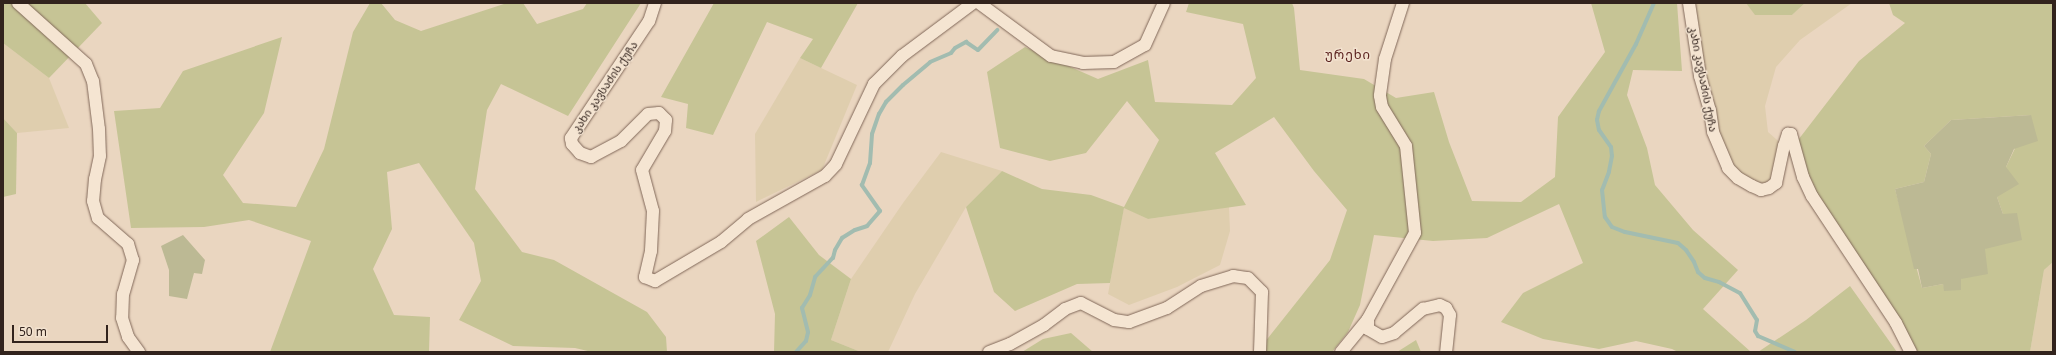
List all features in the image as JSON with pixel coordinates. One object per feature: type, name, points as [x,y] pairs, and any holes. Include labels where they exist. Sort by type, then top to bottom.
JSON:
[{"type":"street","points":[[18,3],[86,64],[93,81],[99,129],[100,156],[95,179],[93,201],[98,218],[128,244],[133,260],[123,294],[122,318],[128,337],[139,352]]},
{"type":"street","name":"კახი კავსაძის ქუჩა","points":[[655,3],[649,21],[571,138],[572,144],[580,154],[591,157],[621,141],[648,114],[659,113],[666,120],[666,131],[642,170],[653,211],[651,251],[645,277],[655,281],[721,242],[748,219],[825,176],[836,164],[874,84],[902,56],[973,3]]},
{"type":"street","points":[[979,3],[1051,56],[1083,63],[1114,62],[1145,45],[1164,3]]},
{"type":"street","points":[[1341,352],[1368,319],[1414,233],[1406,146],[1382,107],[1380,96],[1384,59],[1404,3]]},
{"type":"street","name":"კახი კავსაძის ქუჩა","points":[[1689,3],[1700,76],[1710,110],[1713,132],[1728,168],[1738,178],[1752,186],[1761,190],[1770,188],[1776,183],[1784,146],[1788,134],[1791,134],[1804,177],[1812,196],[1896,323],[1911,352]]},
{"type":"street","points":[[989,352],[1010,344],[1044,325],[1065,309],[1080,304],[1114,320],[1129,322],[1167,308],[1201,286],[1233,276],[1248,278],[1262,292],[1260,352]]},
{"type":"street","points":[[1368,319],[1368,329],[1382,337],[1394,333],[1423,308],[1440,305],[1446,308],[1450,315],[1446,352]]},
{"type":"shaded area","points":[[3,3],[85,3],[102,23],[49,78],[3,43]]},
{"type":"shaded area","points":[[370,3],[381,3],[395,20],[421,31],[507,3],[523,3],[537,24],[583,9],[587,3],[641,3],[568,116],[501,84],[487,110],[475,189],[522,252],[554,260],[647,312],[666,337],[667,352],[592,352],[575,348],[513,346],[459,320],[481,281],[474,243],[419,163],[387,172],[392,229],[373,269],[394,315],[430,317],[429,352],[270,352],[311,241],[249,220],[204,227],[131,228],[114,111],[160,108],[183,71],[282,37],[264,113],[223,175],[243,203],[296,207],[324,149],[353,32]]},
{"type":"shaded area","points":[[714,3],[858,3],[821,68],[800,58],[813,39],[767,22],[713,135],[686,128],[688,104],[661,97]]},
{"type":"shaded area","points":[[1189,3],[1292,3],[1294,8],[1300,70],[1364,79],[1396,98],[1434,92],[1449,142],[1472,201],[1521,202],[1555,177],[1558,117],[1605,52],[1591,3],[1677,3],[1682,71],[1633,70],[1627,95],[1647,148],[1655,185],[1693,230],[1738,270],[1703,309],[1751,352],[1678,352],[1672,349],[1636,341],[1599,349],[1543,339],[1501,322],[1523,293],[1583,263],[1559,204],[1487,238],[1433,241],[1374,235],[1360,305],[1348,332],[1332,352],[1257,352],[1330,260],[1347,210],[1314,171],[1274,117],[1215,153],[1246,205],[1148,219],[1124,208],[1110,283],[1077,284],[1015,311],[994,292],[966,207],[1002,171],[1042,189],[1091,195],[1124,207],[1159,140],[1127,101],[1086,153],[1050,161],[1000,148],[987,72],[1025,47],[1098,79],[1148,60],[1155,102],[1232,105],[1256,78],[1243,24],[1186,12]]},
{"type":"shaded area","points":[[1689,3],[1746,3],[1792,15],[1805,3],[1852,3],[1800,40],[1776,67],[1765,106],[1768,132],[1784,146],[1776,183],[1752,186],[1721,153]]},
{"type":"shaded area","points":[[1746,3],[1805,3],[1792,15],[1755,15]]},
{"type":"shaded area","points":[[1889,3],[2053,3],[2053,262],[2044,270],[2030,352],[1911,352],[1830,224],[1795,144],[1859,61],[1905,23],[1893,15]],"holes":[[[2031,115],[2006,167],[1997,197],[2003,214],[1985,249],[1961,279],[1961,290],[1945,290],[1943,284],[1922,288],[1895,189],[1924,182],[1931,154],[1924,146],[1951,120]]]},
{"type":"shaded area","points":[[3,43],[49,78],[69,128],[17,133],[3,118]]},
{"type":"shaded area","points":[[800,58],[857,85],[822,170],[756,202],[755,134]]},
{"type":"shaded area","points":[[2031,115],[2038,141],[2014,149],[2006,167],[2019,184],[1997,197],[2003,214],[2017,213],[2022,240],[1985,249],[1988,274],[1961,279],[1961,290],[1944,291],[1943,284],[1922,288],[1918,269],[1914,269],[1895,189],[1924,182],[1931,154],[1924,146],[1951,120]]},
{"type":"shaded area","points":[[3,118],[17,133],[16,194],[3,197]]},
{"type":"shaded area","points":[[941,152],[1002,171],[966,207],[915,294],[888,352],[861,352],[831,340],[851,279],[903,203]]},
{"type":"shaded area","points":[[1124,207],[1148,219],[1229,207],[1230,231],[1220,265],[1177,287],[1129,305],[1108,294]]},
{"type":"shaded area","points":[[789,217],[819,255],[851,279],[831,340],[861,352],[774,352],[775,314],[756,241]]},
{"type":"shaded area","points":[[183,235],[205,260],[202,274],[194,273],[187,299],[169,296],[169,270],[161,246]]},
{"type":"shaded area","points":[[2053,262],[2053,352],[2030,352],[2044,270]]},
{"type":"shaded area","points":[[1850,286],[1897,352],[1758,352],[1806,320]]},
{"type":"shaded area","points":[[1071,333],[1093,352],[1022,352],[1043,339]]},
{"type":"shaded area","points":[[1416,340],[1421,352],[1397,352]]},
{"type":"waterway","points":[[1654,3],[1636,44],[1599,111],[1597,120],[1599,130],[1611,147],[1612,156],[1609,172],[1602,190],[1605,217],[1612,227],[1625,232],[1678,243],[1686,250],[1694,262],[1698,272],[1705,278],[1719,282],[1740,293],[1757,320],[1755,331],[1758,336],[1795,352]]},
{"type":"waterway","points":[[796,352],[806,341],[808,332],[802,308],[810,295],[815,277],[833,258],[835,250],[842,238],[855,230],[867,226],[880,211],[862,185],[870,163],[872,134],[879,114],[886,102],[930,62],[951,53],[955,48],[966,42],[978,50],[997,30]]},
{"type":"district","name":"ურეხი","points":[[1348,54]]}]
